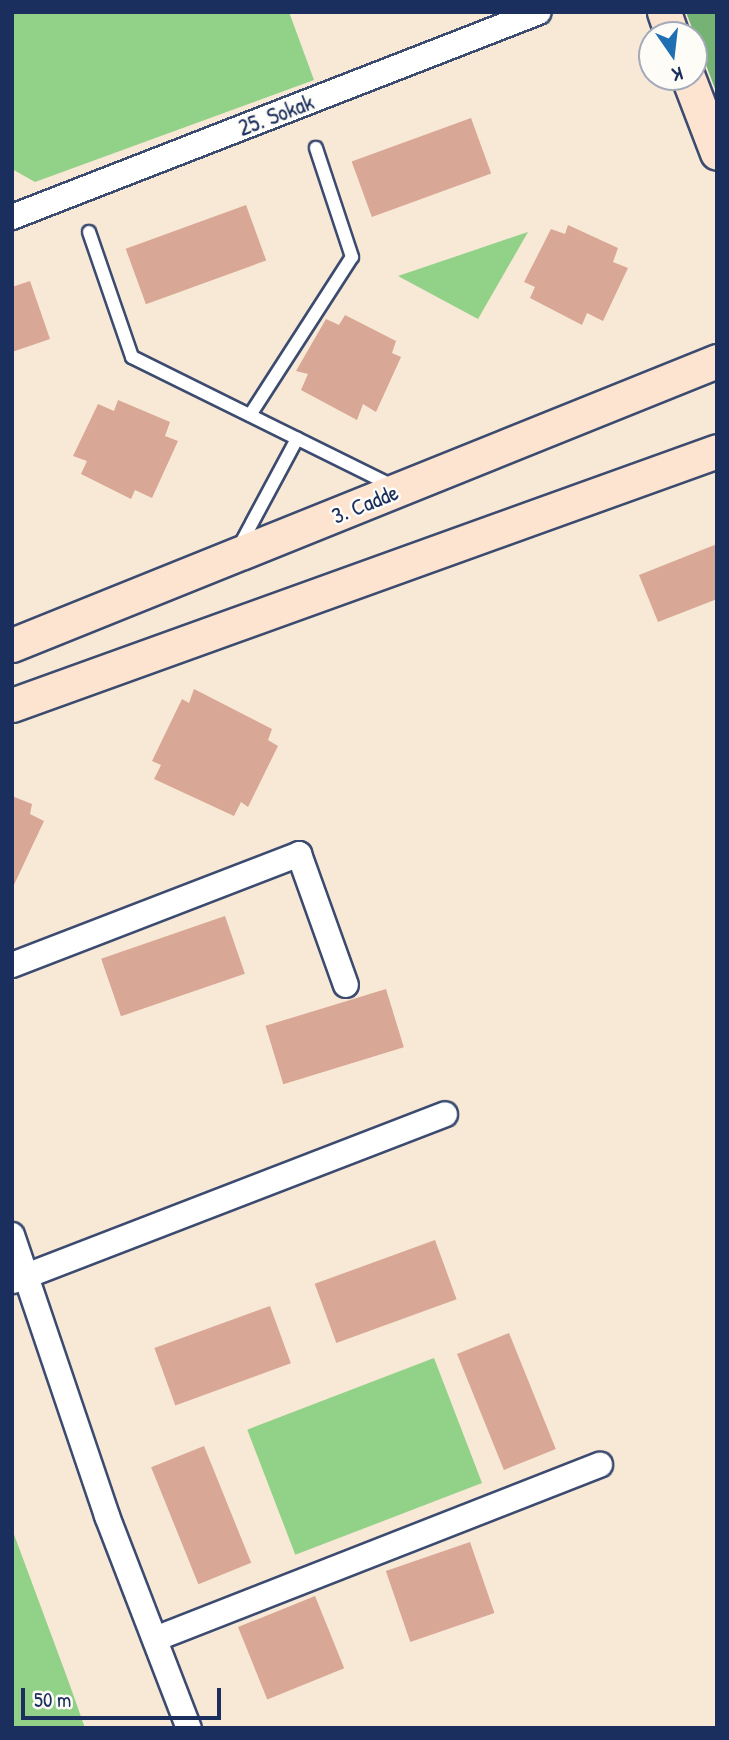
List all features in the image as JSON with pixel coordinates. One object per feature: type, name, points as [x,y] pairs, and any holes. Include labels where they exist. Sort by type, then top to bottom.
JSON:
[{"type":"main road","points":[[693,91],[717,153]]},
{"type":"main road","name":"3. Cadde","points":[[12,645],[717,361]]},
{"type":"main road","points":[[12,705],[717,451]]},
{"type":"street","name":"25. Sokak","points":[[12,217],[539,12]]},
{"type":"street","points":[[12,965],[299,854],[346,985]]},
{"type":"street","points":[[20,1278],[445,1114]]},
{"type":"street","points":[[12,1235],[20,1278],[107,1516],[189,1728]]},
{"type":"street","points":[[155,1639],[600,1465]]},
{"type":"lane","points":[[250,415],[352,257],[316,148]]},
{"type":"lane","points":[[89,232],[132,357],[401,490]]},
{"type":"lane","points":[[233,557],[297,439]]},
{"type":"green space","points":[[12,12],[289,12],[314,80],[35,182],[12,169]]},
{"type":"green space","points":[[686,12],[717,12],[717,94],[708,70],[708,21],[689,21]]},
{"type":"green space","points":[[528,232],[478,319],[398,276]]},
{"type":"green space","points":[[434,1358],[482,1483],[295,1555],[247,1430]]},
{"type":"green space","points":[[12,1529],[68,1680],[85,1728],[12,1728]]},
{"type":"building","points":[[471,118],[491,173],[372,217],[352,161]]},
{"type":"building","points":[[246,205],[266,260],[146,304],[126,249]]},
{"type":"building","points":[[568,225],[618,248],[613,262],[628,268],[603,321],[587,313],[582,325],[530,298],[535,287],[524,282],[551,229],[565,234]]},
{"type":"building","points":[[30,281],[50,339],[12,352],[12,287]]},
{"type":"building","points":[[345,315],[396,341],[392,353],[401,357],[376,412],[363,404],[357,420],[301,390],[308,374],[296,371],[326,319],[339,325]]},
{"type":"building","points":[[118,400],[170,422],[165,436],[178,441],[152,498],[135,490],[131,499],[81,474],[87,461],[73,456],[98,404],[114,411]]},
{"type":"building","points":[[717,544],[717,599],[658,622],[639,575]]},
{"type":"building","points":[[194,689],[272,729],[268,740],[278,746],[248,807],[241,802],[234,816],[154,779],[161,765],[152,761],[182,699],[189,703]]},
{"type":"building","points":[[12,796],[32,804],[30,814],[44,821],[12,889]]},
{"type":"building","points":[[225,916],[245,974],[121,1016],[101,959]]},
{"type":"building","points":[[386,989],[404,1047],[283,1084],[266,1026]]},
{"type":"building","points":[[435,1240],[457,1299],[336,1343],[315,1284]]},
{"type":"building","points":[[270,1306],[291,1363],[175,1405],[154,1348]]},
{"type":"building","points":[[509,1333],[556,1449],[504,1470],[457,1354]]},
{"type":"building","points":[[204,1446],[251,1563],[198,1584],[151,1467]]},
{"type":"building","points":[[470,1542],[494,1613],[410,1642],[386,1571]]},
{"type":"building","points":[[315,1596],[344,1668],[267,1699],[238,1627]]}]
